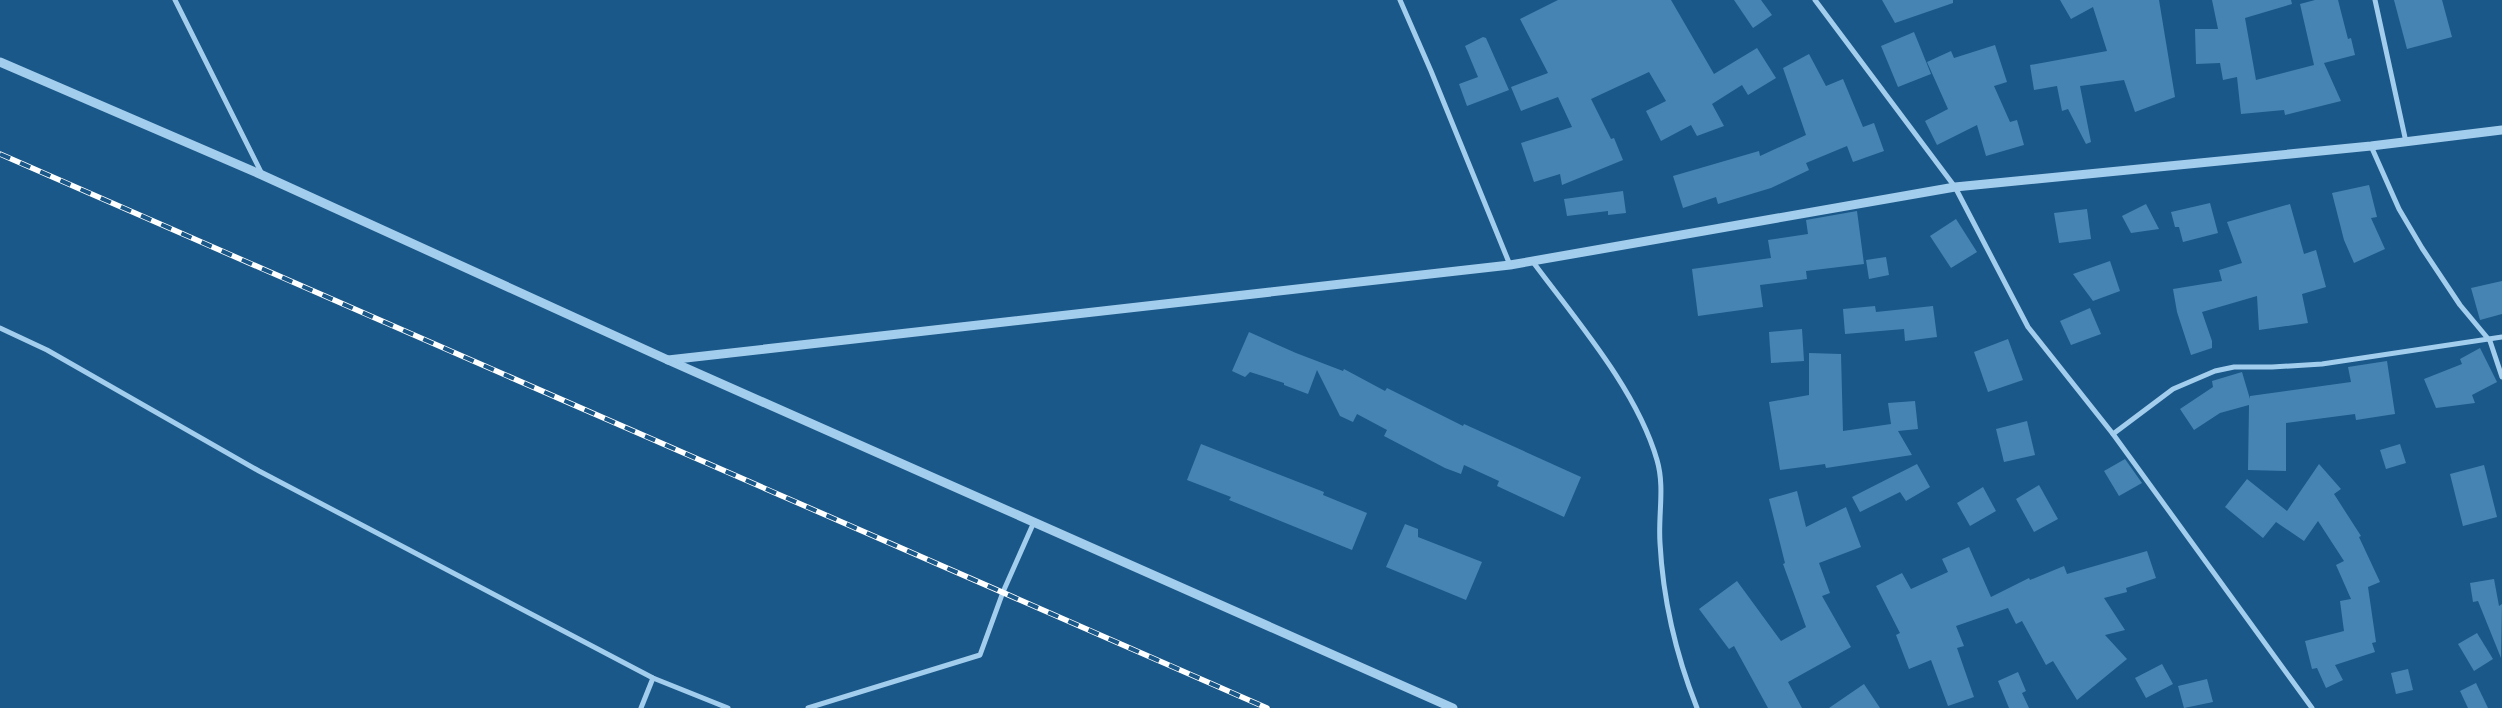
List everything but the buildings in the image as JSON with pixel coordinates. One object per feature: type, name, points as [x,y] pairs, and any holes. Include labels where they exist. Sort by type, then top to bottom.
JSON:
[{"type":"street","points":[[175,0],[262,175]]},
{"type":"street","points":[[1400,0],[1510,265]]},
{"type":"street","points":[[1815,0],[1955,187],[2028,327],[2113,434],[2312,708]]},
{"type":"street","points":[[2375,0],[2406,142]]},
{"type":"street","points":[[0,62],[262,175],[668,360],[1453,708]]},
{"type":"street","points":[[668,360],[1510,265],[1955,187],[2371,146],[2502,130]]},
{"type":"street","points":[[2371,146],[2399,209],[2422,248],[2460,305],[2490,341],[2502,378]]},
{"type":"street","points":[[1532,262],[1595,346],[1628,395],[1658,460],[1662,486],[1659,524],[1661,566],[1673,640],[1697,708]]},
{"type":"street","points":[[0,328],[47,350],[259,471],[653,678],[728,708]]},
{"type":"street","points":[[2113,434],[2173,389],[2215,371],[2234,366],[2272,367],[2322,364],[2490,341],[2502,337]]},
{"type":"street","points":[[808,708],[980,656],[1003,592],[1034,522]]},
{"type":"street","points":[[641,708],[653,678]]},
{"type":"railway","points":[[0,154],[1267,708]]}]
